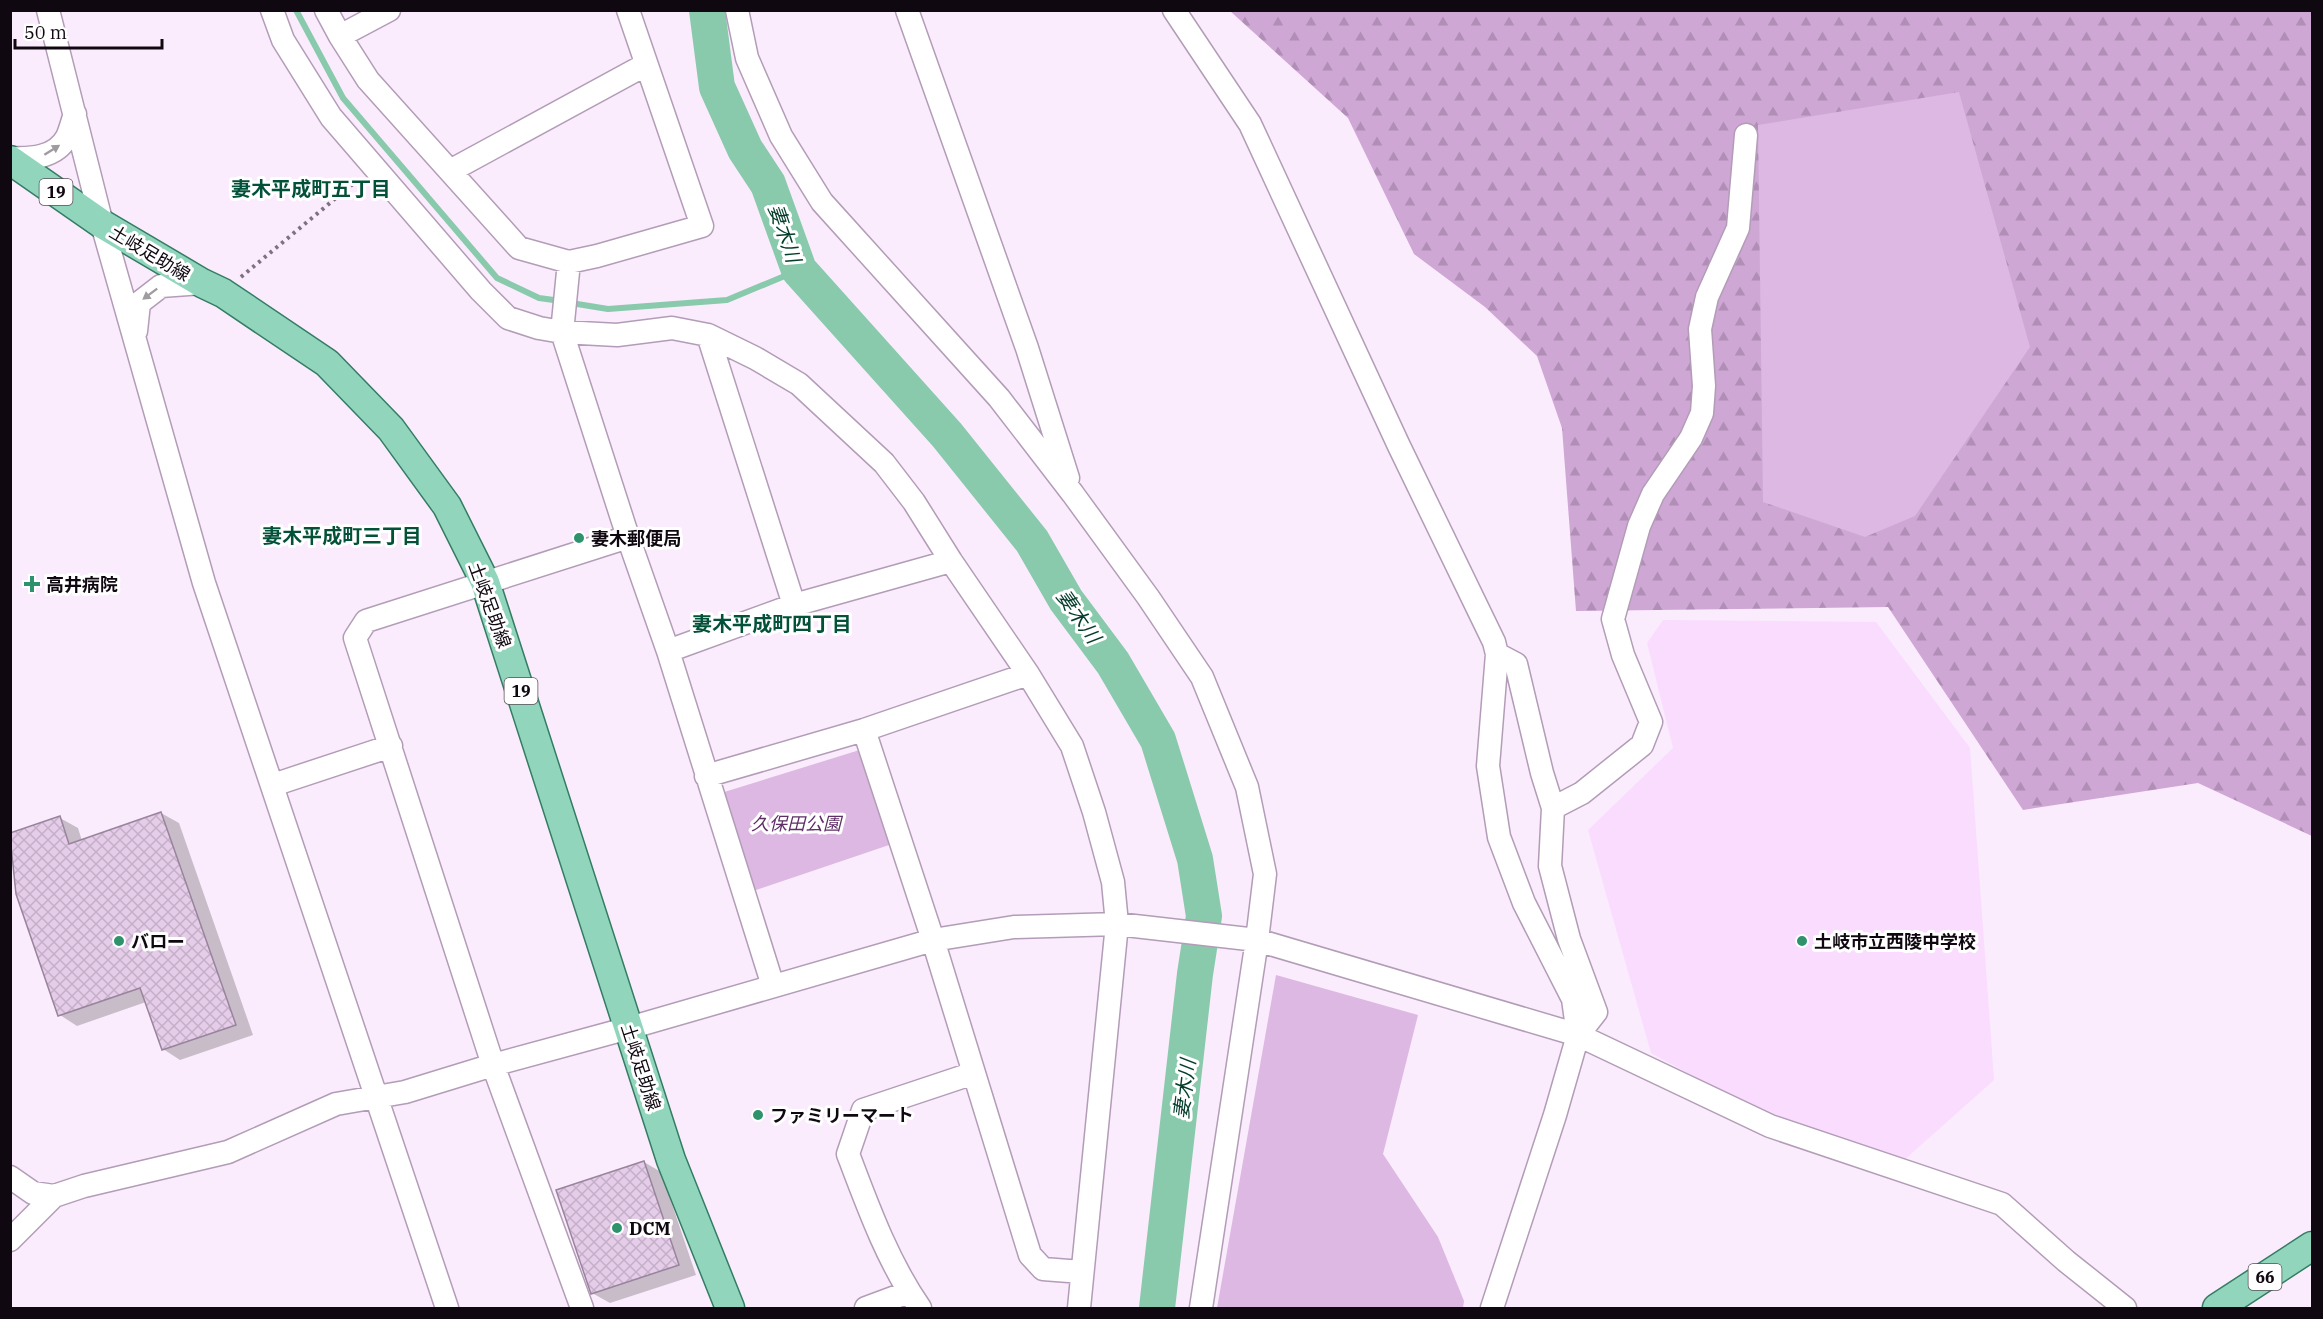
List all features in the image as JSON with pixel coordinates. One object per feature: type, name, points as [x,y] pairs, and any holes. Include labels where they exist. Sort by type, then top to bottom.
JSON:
[{"type":"main road","name":"土岐足助線","points":[[10,159],[102,224],[212,288],[327,363],[391,429],[447,506],[485,582],[671,1160],[730,1308]]},
{"type":"main road","name":"66","points":[[2217,1308],[2313,1246]]},
{"type":"street","points":[[48,10],[102,224],[204,583],[447,1308]]},
{"type":"street","points":[[272,10],[283,40],[331,117],[481,291],[508,318],[539,328],[562,332],[617,335],[672,328],[708,335],[755,358],[799,384],[884,463],[914,502],[1028,674],[1072,746],[1095,812],[1113,882],[1117,924],[1079,1308]]},
{"type":"street","points":[[326,10],[368,80],[519,248],[569,262],[702,226],[628,10]]},
{"type":"street","points":[[340,36],[389,10]]},
{"type":"street","points":[[737,10],[747,58],[776,127],[822,202],[999,399],[1073,494],[1202,677],[1247,787],[1265,874],[1201,1308]]},
{"type":"street","points":[[907,10],[1027,348],[1073,494]]},
{"type":"street","points":[[1174,10],[1250,124],[1399,447],[1494,642],[1497,654],[1488,766],[1499,837],[1524,903],[1573,999],[1578,1035]]},
{"type":"street","points":[[450,171],[645,65]]},
{"type":"street","points":[[10,159],[31,159],[44,156],[60,147],[67,137],[75,114]]},
{"type":"street","points":[[1552,808],[1582,793],[1642,745],[1651,722],[1623,655],[1613,619],[1639,526],[1653,494],[1691,438],[1702,413],[1704,386],[1700,329],[1707,297],[1738,228],[1746,135]]},
{"type":"street","points":[[569,262],[562,332],[628,537],[668,651],[773,986]]},
{"type":"street","points":[[136,342],[136,316],[139,303],[161,286],[212,288]]},
{"type":"street","points":[[708,335],[794,605]]},
{"type":"street","points":[[582,1308],[493,1065],[355,638],[366,621],[628,537]]},
{"type":"street","points":[[668,651],[794,605],[951,561]]},
{"type":"street","points":[[1492,1308],[1555,1115],[1578,1035],[1596,1011],[1569,939],[1550,866],[1552,808],[1516,664],[1497,654]]},
{"type":"street","points":[[706,776],[864,729],[1028,674]]},
{"type":"street","points":[[864,729],[933,940],[1030,1255],[1043,1269],[1082,1272]]},
{"type":"street","points":[[273,785],[391,746]]},
{"type":"street","points":[[10,1177],[33,1193],[54,1196],[84,1186],[228,1152],[336,1104],[405,1092],[933,940],[1014,927],[1117,924],[1257,940],[1578,1035],[1770,1126],[2002,1204],[2066,1261],[2125,1308]]},
{"type":"street","points":[[866,1308],[914,1300],[876,1227],[848,1154],[863,1110],[974,1073]]},
{"type":"street","points":[[10,1240],[54,1196]]},
{"type":"path","points":[[212,288],[375,166]]},
{"type":"shaded area","name":"土岐市立西陵中学校","points":[[1663,620],[1876,622],[1970,748],[1994,1080],[1904,1160],[1758,1111],[1651,1053],[1588,830],[1673,748],[1647,643]]},
{"type":"green space","points":[[1230,11],[2312,11],[2312,836],[2198,783],[2023,810],[1888,607],[1576,611],[1562,428],[1537,356],[1485,307],[1414,254],[1348,118]]},
{"type":"green space","points":[[1959,92],[2030,347],[1915,516],[1865,537],[1763,502],[1758,125]]},
{"type":"green space","name":"久保田公園","points":[[866,748],[895,843],[753,891],[721,793]]},
{"type":"green space","points":[[1276,975],[1418,1015],[1383,1154],[1438,1237],[1464,1301],[1463,1308],[1217,1308]]},
{"type":"building","name":"バロー","points":[[161,812],[236,1025],[162,1050],[140,988],[58,1016],[16,894],[10,836],[10,833],[60,816],[69,844]]},
{"type":"building","name":"DCM","points":[[644,1161],[679,1265],[591,1294],[556,1190]]},
{"type":"waterway","points":[[296,10],[343,98],[497,278],[539,298],[561,301]]},
{"type":"waterway","name":"妻木川","points":[[707,10],[717,87],[745,149],[768,184],[799,270],[947,435],[1032,541],[1066,600],[1113,663],[1158,740],[1195,859],[1204,916],[1195,974],[1157,1308]]},
{"type":"waterway","points":[[571,303],[608,309],[727,300],[799,270]]},
{"type":"place","name":"妻木郵便局","points":[[579,538]]},
{"type":"place","name":"高井病院","points":[[32,584]]},
{"type":"place","name":"バロー","points":[[119,941]]},
{"type":"place","name":"土岐市立西陵中学校","points":[[1802,941]]},
{"type":"place","name":"ファミリーマート","points":[[758,1115]]},
{"type":"place","name":"DCM","points":[[617,1228]]},
{"type":"district","name":"妻木平成町五丁目","points":[[311,188]]},
{"type":"district","name":"妻木平成町三丁目","points":[[342,535]]},
{"type":"district","name":"妻木平成町四丁目","points":[[772,623]]}]
